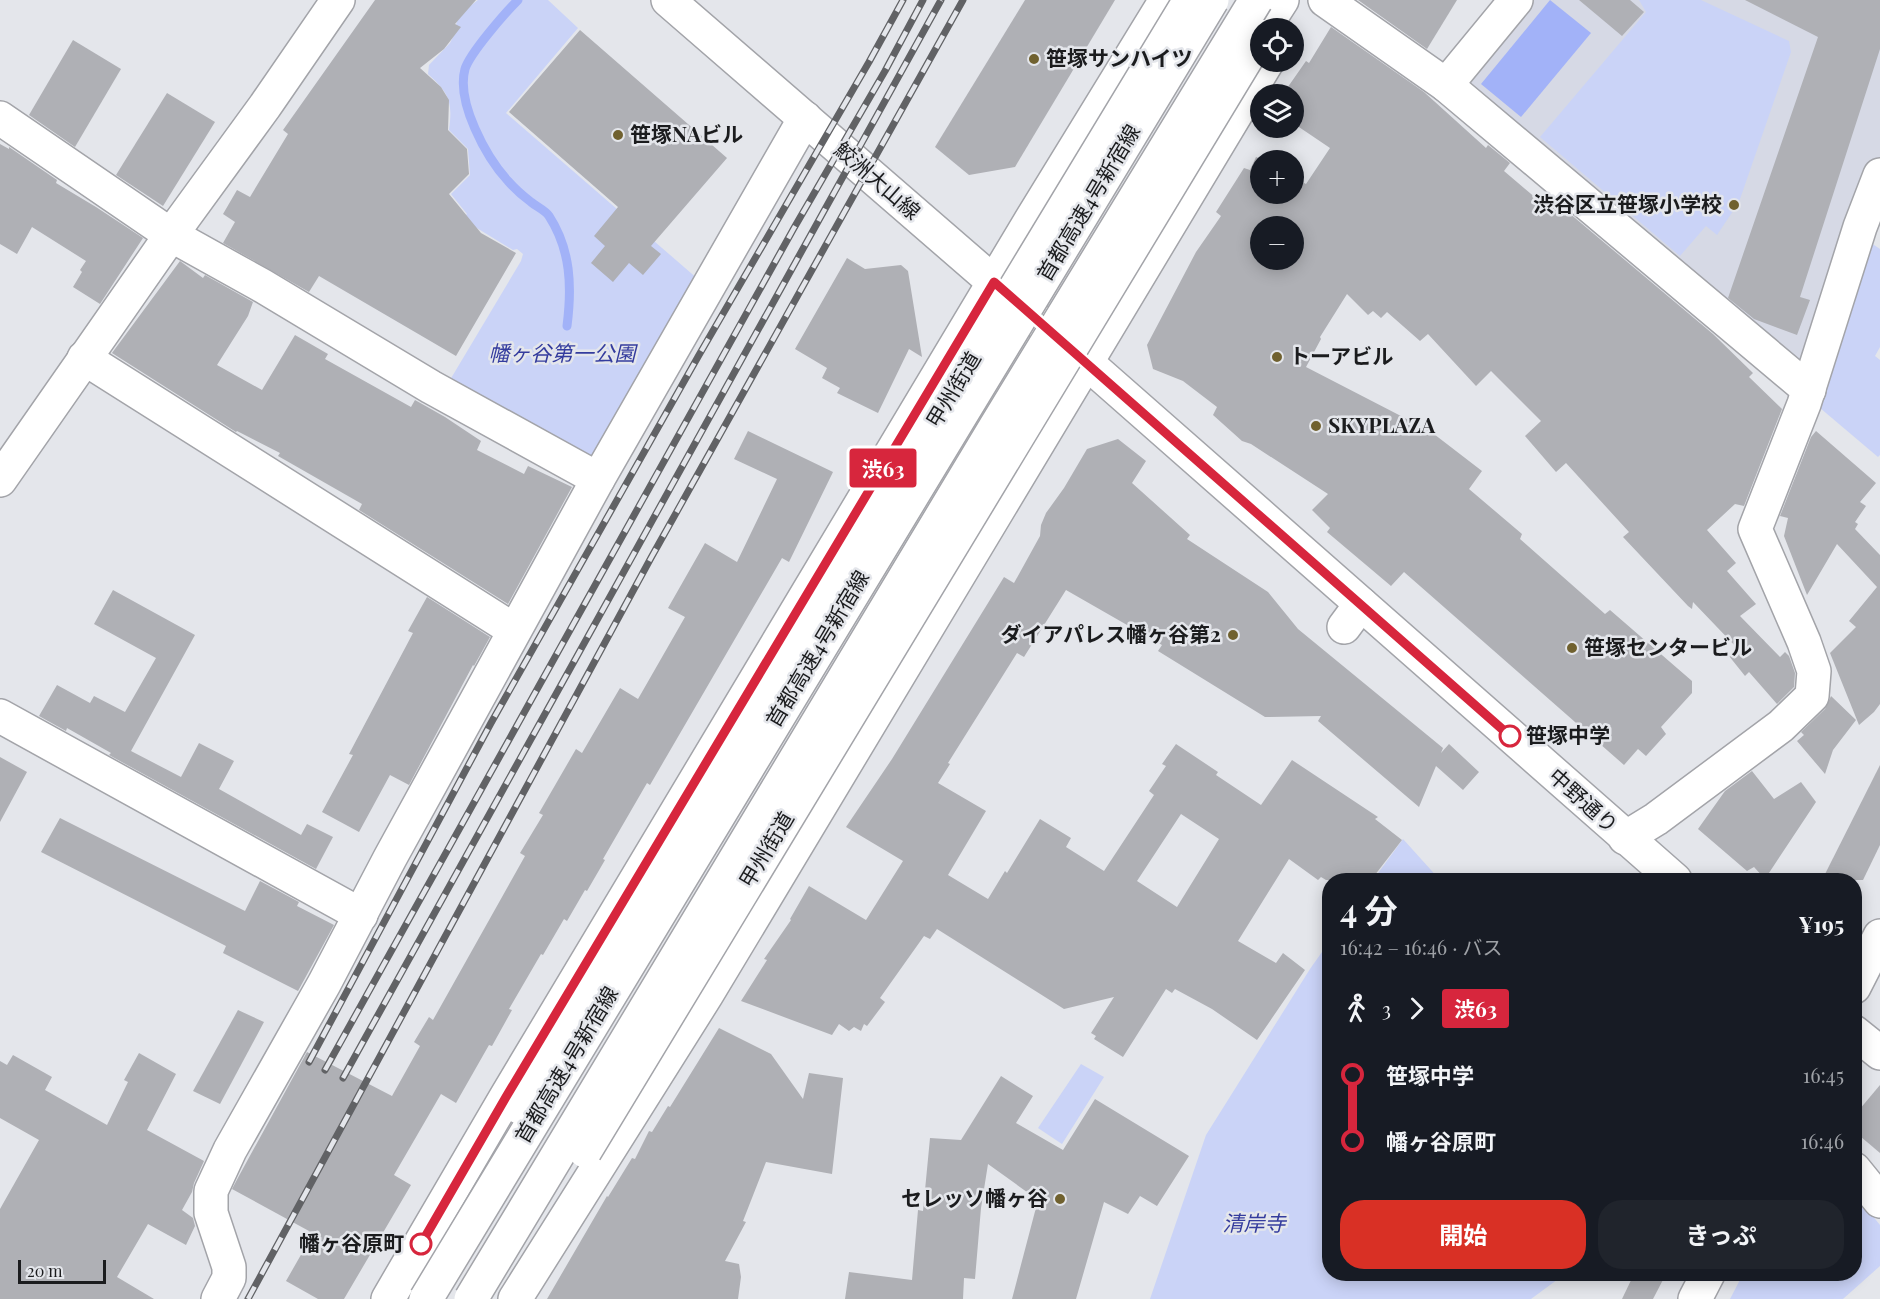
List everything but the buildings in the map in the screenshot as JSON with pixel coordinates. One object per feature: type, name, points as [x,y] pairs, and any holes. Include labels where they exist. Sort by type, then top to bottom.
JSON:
[{"type":"main road","points":[[2,471],[265,106],[338,0]]},
{"type":"main road","name":"鮫洲大山線","points":[[668,0],[1086,362]]},
{"type":"main road","points":[[390,1299],[513,1087],[994,282],[1166,0]]},
{"type":"main road","name":"甲州街道","points":[[390,1299],[519,1107],[1191,0]]},
{"type":"main road","name":"首都高速4号新宿線","points":[[426,1299],[1212,0]]},
{"type":"main road","name":"首都高速4号新宿線","points":[[471,1299],[1256,0]]},
{"type":"main road","points":[[1270,18],[1282,0]]},
{"type":"main road","points":[[1292,18],[1304,0]]},
{"type":"main road","points":[[1325,0],[1446,85],[1807,397]]},
{"type":"main road","points":[[1446,85],[1516,0]]},
{"type":"main road","name":"甲州街道","points":[[506,1299],[585,1151],[1250,53]]},
{"type":"main road","points":[[515,1299],[707,994],[1260,72]]},
{"type":"main road","points":[[0,118],[171,235],[261,285],[430,387],[598,480]]},
{"type":"main road","points":[[218,1299],[229,1278],[229,1267],[211,1213],[211,1191],[230,1150],[361,915],[514,630],[805,118]]},
{"type":"main road","points":[[1625,838],[1656,819],[1781,726],[1812,696],[1814,671],[1804,642],[1755,529],[1807,397],[1860,227],[1880,176]]},
{"type":"main road","points":[[84,358],[514,630]]},
{"type":"main road","name":"中野通り","points":[[1086,362],[1353,615],[1667,873]]},
{"type":"main road","points":[[0,716],[361,915]]},
{"type":"main road","points":[[1862,971],[1880,936]]},
{"type":"main road","points":[[1862,1038],[1880,1053]]},
{"type":"main road","points":[[1862,1179],[1880,1201]]},
{"type":"main road","points":[[1695,1299],[1704,1281]]},
{"type":"shaded area","name":"渋谷区立笹塚小学校","points":[[1527,0],[1880,0],[1880,158],[1802,372],[1458,89]]},
{"type":"green space","name":"幡ヶ谷第一公園","points":[[478,0],[548,0],[578,28],[506,113],[699,280],[592,469],[444,390],[523,254],[462,219],[467,214],[451,194],[470,175],[468,149],[449,130],[450,105],[448,99],[441,87],[428,74],[429,65],[450,43],[457,21],[465,10]]},
{"type":"green space","points":[[1639,0],[1701,0],[1789,41],[1791,52],[1739,202],[1717,235],[1706,226],[1680,256],[1540,137],[1646,12]]},
{"type":"green space","points":[[1868,241],[1880,249],[1880,347],[1875,356],[1880,360],[1880,455],[1878,457],[1813,402]]},
{"type":"green space","points":[[1403,839],[1434,873],[1378,873]]},
{"type":"green space","name":"清岸寺","points":[[1322,952],[1322,1281],[1555,1281],[1531,1299],[1150,1299],[1206,1135]]},
{"type":"green space","points":[[1081,1064],[1104,1077],[1062,1144],[1038,1128]]},
{"type":"green space","points":[[1862,1203],[1880,1225],[1880,1266],[1843,1299],[1730,1299],[1739,1281],[1862,1281]]},
{"type":"water","points":[[1550,0],[1591,33],[1521,117],[1481,84]]},
{"type":"waterway","points":[[518,0],[488,33],[468,62],[463,82],[465,97],[482,144],[499,171],[519,192],[547,214],[562,242],[569,283],[567,326]]},
{"type":"railway","points":[[309,1062],[491,723],[903,0]]},
{"type":"railway","points":[[325,1070],[923,0]]},
{"type":"railway","points":[[343,1078],[941,0]]},
{"type":"railway","points":[[248,1299],[652,556],[963,0]]},
{"type":"bus line","name":"渋63","points":[[421,1244],[506,1097],[994,282],[1510,736]]},
{"type":"place","name":"笹塚サンハイツ","points":[[1034,59]]},
{"type":"place","name":"笹塚NAビル","points":[[618,135]]},
{"type":"place","name":"渋谷区立笹塚小学校","points":[[1734,205]]},
{"type":"place","name":"トーアビル","points":[[1277,357]]},
{"type":"place","name":"SKYPLAZA","points":[[1316,426]]},
{"type":"place","name":"ダイアパレス幡ヶ谷第2","points":[[1233,635]]},
{"type":"place","name":"笹塚センタービル","points":[[1572,648]]},
{"type":"place","name":"笹塚中学","points":[[1510,736]]},
{"type":"place","name":"セレッソ幡ヶ谷","points":[[1060,1199]]},
{"type":"place","name":"幡ヶ谷原町","points":[[421,1244]]}]
